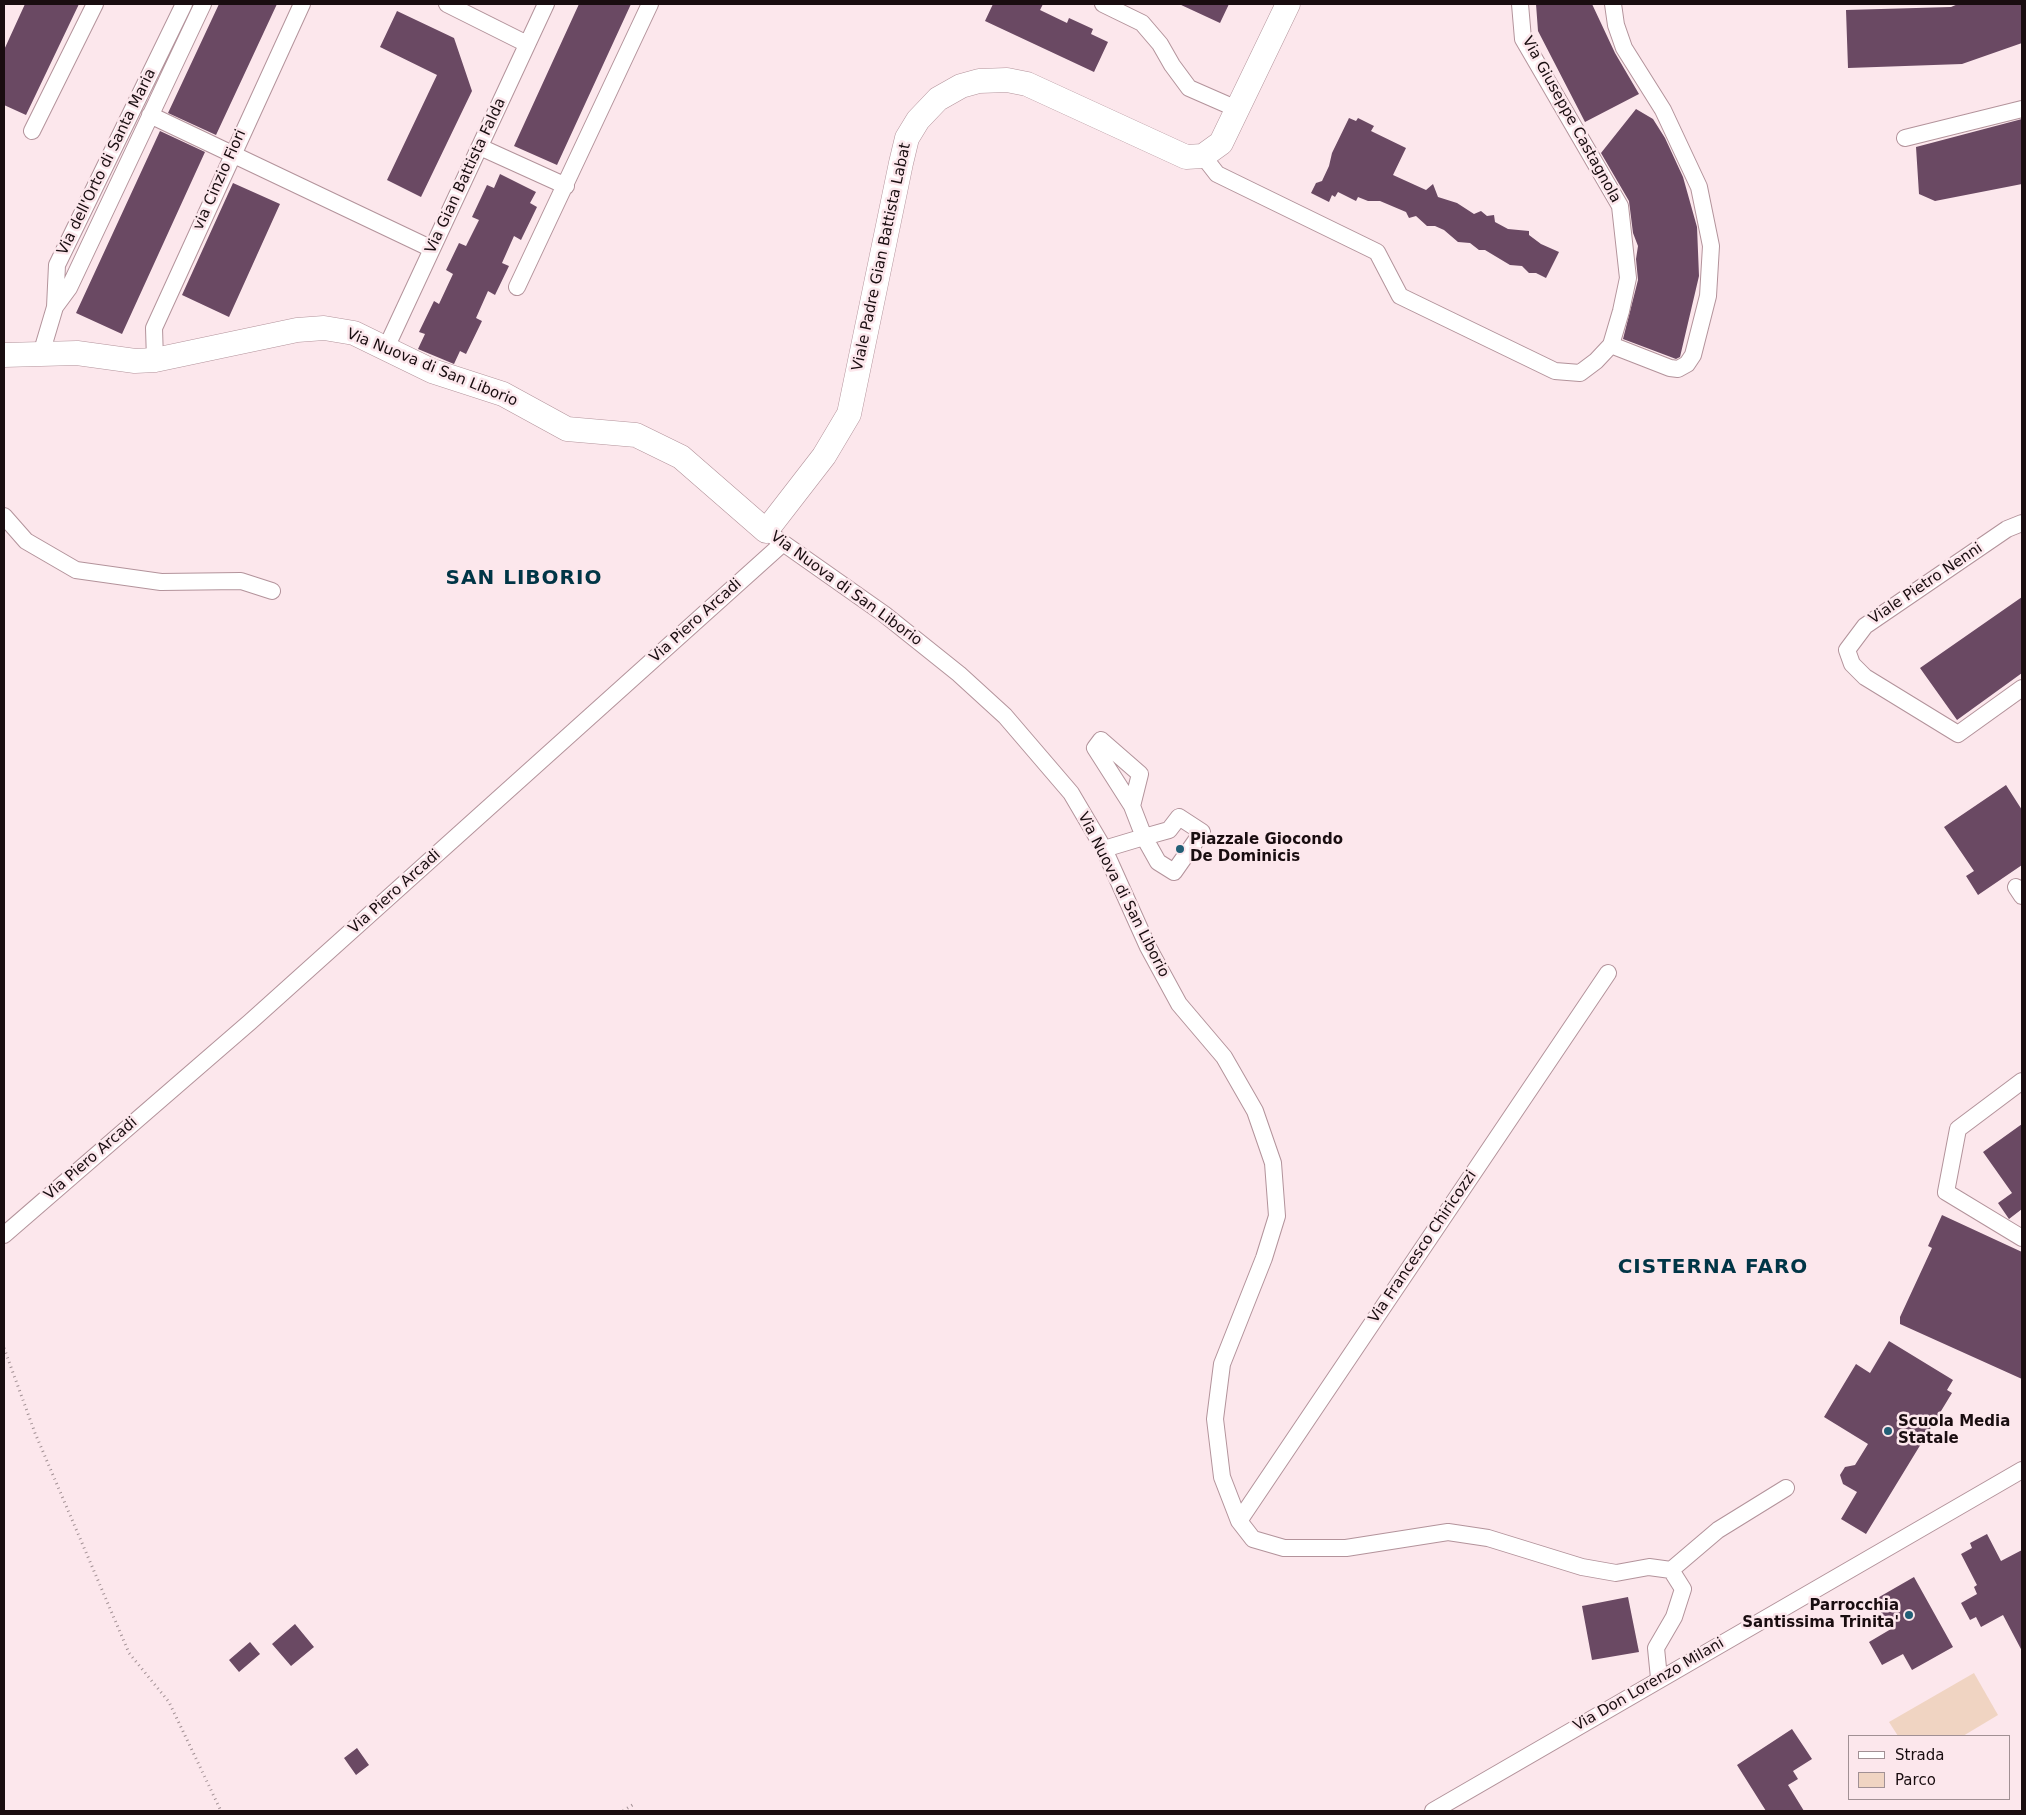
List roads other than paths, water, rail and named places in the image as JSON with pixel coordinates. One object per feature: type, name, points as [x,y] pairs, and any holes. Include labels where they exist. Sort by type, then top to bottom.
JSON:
[{"type":"street","points":[[32,131],[95,4]]},
{"type":"street","name":"Via dell'Orto di Santa Maria","points":[[41,354],[55,307],[57,265],[184,4]]},
{"type":"street","points":[[55,307],[69,288],[203,4]]},
{"type":"street","name":"via Cinzio Fiori","points":[[155,360],[154,328],[231,154],[302,4]]},
{"type":"street","points":[[447,4],[527,44]]},
{"type":"street","name":"Via Gian Battista Falda","points":[[386,348],[546,4]]},
{"type":"street","points":[[517,287],[650,4]]},
{"type":"street","points":[[1103,4],[1142,23],[1160,44],[1189,88],[1237,109]]},
{"type":"street","points":[[1288,4],[1221,143],[1203,156],[1217,174],[1377,252],[1400,296],[1554,371],[1580,373],[1596,361],[1611,345],[1670,368],[1678,369],[1687,364],[1692,355],[1708,296],[1710,246],[1699,187],[1663,110],[1624,48],[1616,25],[1613,4]]},
{"type":"street","name":"Via Giuseppe Castagnola","points":[[1520,4],[1523,39],[1620,206],[1628,278],[1611,345]]},
{"type":"street","name":"Viale Padre Gian Battista Labat","points":[[774,538],[849,414],[907,138],[918,120],[938,100],[961,86],[980,81],[1006,80],[1027,84],[1170,151],[1186,157],[1203,156]]},
{"type":"street","points":[[1905,138],[2022,109]]},
{"type":"street","points":[[150,115],[432,249]]},
{"type":"street","points":[[480,146],[566,186]]},
{"type":"street","name":"Via Nuova di San Liborio","points":[[4,355],[78,353],[135,361],[155,360],[297,330],[324,328],[354,333],[432,371],[504,394],[566,429],[636,435],[681,457],[774,538],[884,614],[958,674],[1005,716],[1071,793],[1104,849],[1148,947],[1179,1004],[1224,1057],[1255,1111],[1273,1162],[1277,1216],[1264,1258],[1222,1364],[1215,1419],[1222,1477],[1239,1522],[1253,1539],[1284,1548],[1346,1548],[1448,1532],[1488,1538],[1582,1568],[1616,1573],[1649,1567],[1670,1570]]},
{"type":"street","points":[[4,516],[26,541],[76,570],[162,582],[241,581],[272,591]]},
{"type":"street","name":"Viale Pietro Nenni","points":[[2022,523],[2007,529],[1865,626],[1847,650],[1852,664],[1865,677],[1958,734],[2022,688]]},
{"type":"street","name":"Via Piero Arcadi","points":[[4,1235],[257,1016],[774,538]]},
{"type":"street","points":[[1104,849],[1144,837],[1132,806]]},
{"type":"street","name":"Via Francesco Chiricozzi","points":[[1239,1522],[1608,973]]},
{"type":"street","points":[[2022,1082],[1958,1129],[1946,1192],[2022,1238]]},
{"type":"street","name":"Via Don Lorenzo Milani","points":[[1433,1811],[1659,1678],[2022,1470]]},
{"type":"street","points":[[1659,1678],[1656,1648],[1674,1617],[1684,1589],[1670,1570],[1718,1530],[1786,1488]]},
{"type":"place","name":"Piazzale Giocondo De Dominicis","points":[[1180,849]]},
{"type":"place","name":"Scuola Media Statale","points":[[1888,1431]]},
{"type":"place","name":"Parrocchia Santissima Trinita'","points":[[1909,1615]]},
{"type":"district","name":"SAN LIBORIO","points":[[524,579]]},
{"type":"district","name":"CISTERNA FARO","points":[[1713,1268]]}]
